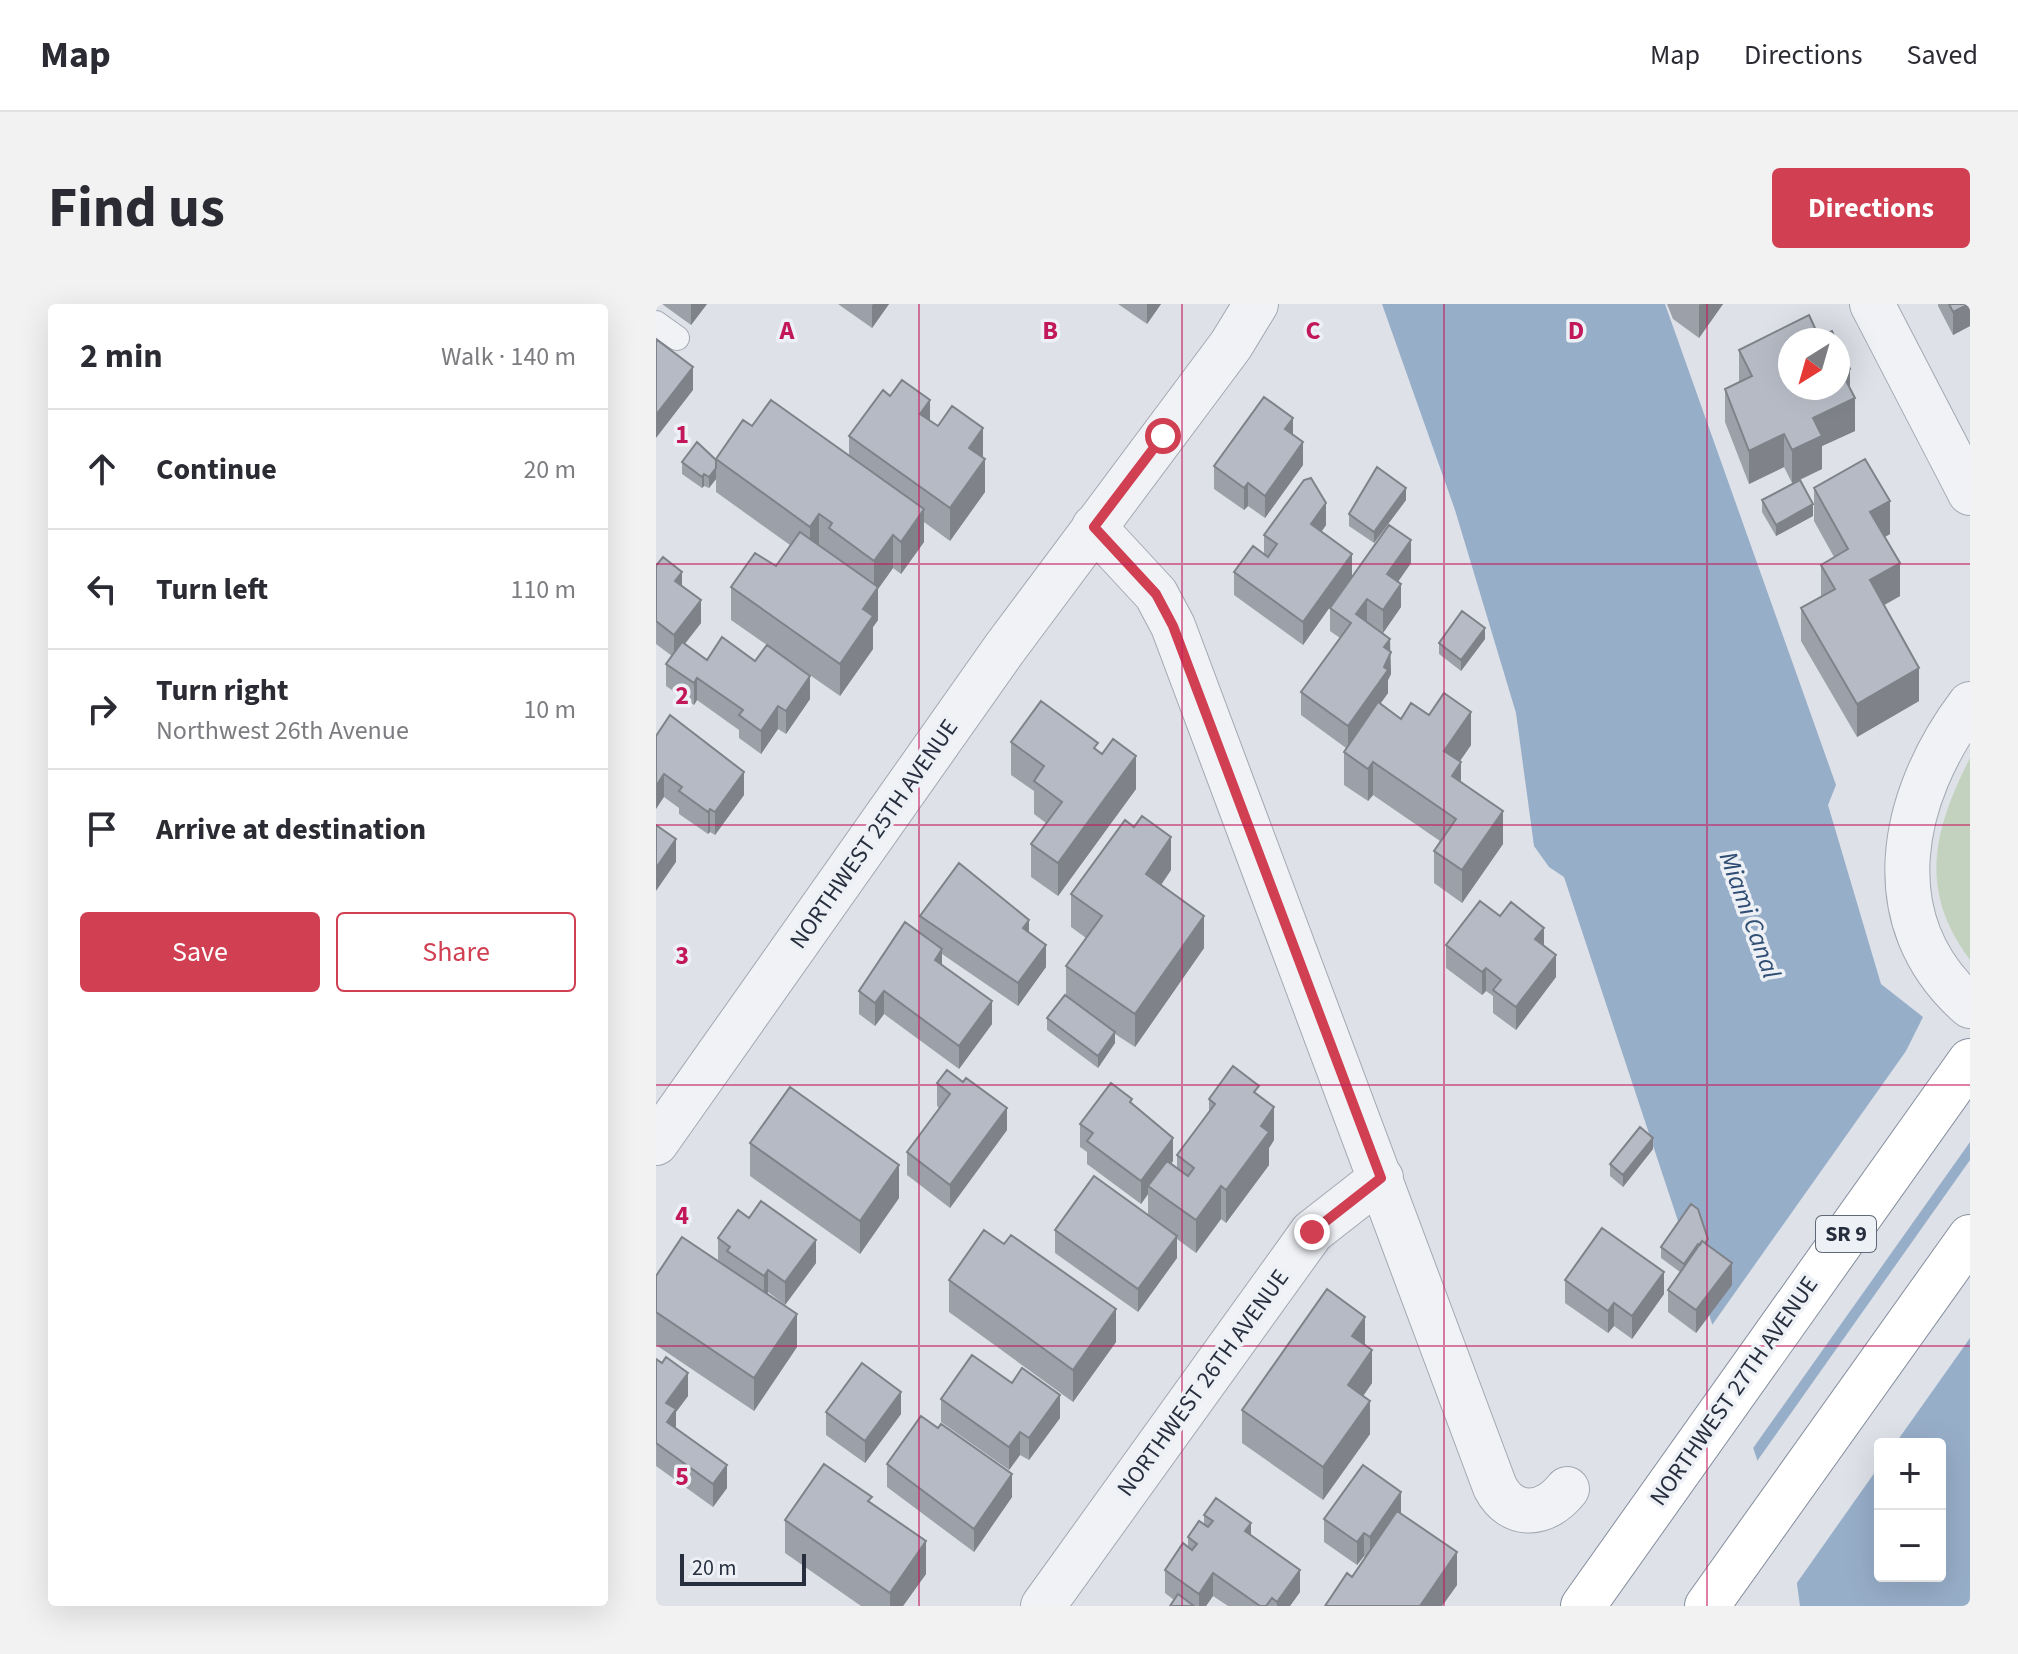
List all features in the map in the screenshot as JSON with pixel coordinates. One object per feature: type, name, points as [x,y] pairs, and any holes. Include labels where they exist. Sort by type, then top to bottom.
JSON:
[{"type":"highway","name":"NORTHWEST 27TH AVENUE","points":[[1592,1591],[1970,1061]]},
{"type":"highway","points":[[1707,1606],[1970,1237]]},
{"type":"street","name":"NORTHWEST 25TH AVENUE","points":[[656,1143],[1094,527],[1231,345],[1256,304]]},
{"type":"street","points":[[1872,304],[1970,493]]},
{"type":"street","points":[[1094,527],[1156,594],[1173,626],[1501,1499],[1520,1510],[1534,1512],[1548,1508],[1567,1489]]},
{"type":"street","points":[[1970,704],[1925,777],[1914,811],[1905,866],[1907,890],[1926,946],[1945,979],[1970,1006]]},
{"type":"street","name":"NORTHWEST 26TH AVENUE","points":[[1043,1606],[1312,1232],[1381,1178]]},
{"type":"lane","points":[[656,323],[677,338]]},
{"type":"green space","points":[[1970,758],[1970,960],[1943,909],[1937,885],[1937,860],[1947,811]]},
{"type":"water","name":"Miami Canal","points":[[1382,304],[1665,304],[1836,785],[1828,805],[1881,984],[1923,1017],[1889,1085],[1970,1139],[1970,1606],[1800,1606],[1796,1577],[1564,877],[1549,867],[1534,846],[1516,713],[1455,510]]},
{"type":"pier","points":[[1923,1027],[1894,1084],[1970,1134],[1970,1142],[1751,1451],[1710,1328]]},
{"type":"pier","points":[[1970,1160],[1970,1338],[1899,1438],[1874,1438],[1874,1474],[1794,1587],[1755,1464]]},
{"type":"building","points":[[1949,304],[1969,304],[1953,312]]},
{"type":"building","points":[[1809,315],[1815,328],[1783,328]]},
{"type":"building","points":[[1778,330],[1778,400],[1850,400],[1850,388],[1855,398],[1813,418],[1822,436],[1792,450],[1784,434],[1749,451],[1725,389],[1752,376],[1739,350]]},
{"type":"building","points":[[656,339],[693,367],[656,415]]},
{"type":"building","points":[[902,380],[930,400],[920,414],[938,426],[952,406],[983,428],[969,448],[985,459],[950,508],[849,436],[883,390],[890,396]]},
{"type":"building","points":[[1264,397],[1293,418],[1285,429],[1303,442],[1265,496],[1248,483],[1244,488],[1214,466]]},
{"type":"building","points":[[771,400],[924,509],[901,542],[893,535],[874,561],[829,528],[832,523],[819,514],[810,527],[716,459],[743,420],[752,426]]},
{"type":"building","points":[[697,442],[716,460],[716,468],[709,477],[704,474],[702,477],[682,462]]},
{"type":"building","points":[[1865,459],[1890,501],[1870,512],[1900,563],[1870,580],[1919,668],[1857,704],[1801,608],[1835,589],[1821,565],[1848,549],[1814,488]]},
{"type":"building","points":[[1377,467],[1406,488],[1374,532],[1349,514]]},
{"type":"building","points":[[1311,478],[1326,503],[1311,524],[1352,554],[1303,622],[1234,572],[1253,546],[1268,557],[1277,544],[1264,535],[1304,480]]},
{"type":"building","points":[[1800,480],[1813,504],[1776,525],[1762,500]]},
{"type":"building","points":[[1389,525],[1411,540],[1387,574],[1401,584],[1383,610],[1367,599],[1356,614],[1390,639],[1384,647],[1391,652],[1384,667],[1388,670],[1348,726],[1301,692],[1351,623],[1330,608]]},
{"type":"building","points":[[800,532],[878,587],[863,609],[873,616],[840,664],[731,587],[755,553],[776,566]]},
{"type":"building","points":[[663,557],[682,572],[675,581],[701,600],[674,635],[656,621],[656,566]]},
{"type":"building","points":[[1462,611],[1485,628],[1461,660],[1439,643]]},
{"type":"building","points":[[722,637],[755,661],[767,645],[810,676],[786,711],[778,706],[761,731],[739,715],[743,710],[697,678],[694,683],[666,664],[682,642],[707,660]]},
{"type":"building","points":[[1444,693],[1471,712],[1444,751],[1461,762],[1452,776],[1503,811],[1462,870],[1434,851],[1456,819],[1373,762],[1368,769],[1344,752],[1378,702],[1401,719],[1411,703],[1429,715]]},
{"type":"building","points":[[1041,701],[1098,743],[1094,748],[1102,754],[1113,739],[1136,756],[1058,863],[1031,844],[1062,802],[1034,781],[1044,766],[1011,742]]},
{"type":"building","points":[[670,715],[744,772],[715,812],[710,809],[708,812],[679,791],[682,787],[664,774],[656,786],[656,736]]},
{"type":"building","points":[[1142,816],[1171,837],[1146,874],[1204,916],[1135,1014],[1066,966],[1102,916],[1071,894],[1125,820],[1134,827]]},
{"type":"building","points":[[656,825],[676,839],[656,868]]},
{"type":"building","points":[[959,863],[1029,920],[1023,928],[1046,945],[1018,983],[920,916]]},
{"type":"building","points":[[1480,901],[1500,916],[1511,902],[1544,928],[1535,939],[1556,955],[1516,1007],[1493,990],[1501,980],[1486,968],[1482,972],[1446,945]]},
{"type":"building","points":[[905,922],[942,949],[935,960],[992,1001],[959,1046],[884,991],[875,1003],[859,991]]},
{"type":"building","points":[[1065,995],[1115,1032],[1098,1056],[1047,1018]]},
{"type":"building","points":[[1233,1066],[1259,1086],[1254,1092],[1274,1107],[1261,1126],[1269,1132],[1226,1190],[1221,1186],[1196,1220],[1148,1186],[1167,1161],[1188,1176],[1194,1168],[1177,1155],[1215,1104],[1209,1099]]},
{"type":"building","points":[[947,1070],[963,1082],[966,1078],[1007,1108],[950,1185],[907,1152],[950,1094],[937,1083]]},
{"type":"building","points":[[1111,1083],[1173,1138],[1141,1181],[1087,1141],[1093,1133],[1080,1124]]},
{"type":"building","points":[[790,1087],[899,1165],[860,1221],[750,1143]]},
{"type":"building","points":[[1640,1127],[1653,1138],[1623,1175],[1610,1164]]},
{"type":"building","points":[[1094,1176],[1177,1236],[1138,1289],[1055,1230]]},
{"type":"building","points":[[761,1201],[816,1240],[785,1282],[768,1270],[764,1276],[727,1251],[730,1247],[718,1238],[738,1210],[749,1218]]},
{"type":"building","points":[[1691,1204],[1698,1209],[1708,1239],[1698,1244],[1684,1264],[1661,1247]]},
{"type":"building","points":[[1602,1228],[1664,1272],[1632,1316],[1614,1303],[1608,1311],[1565,1280]]},
{"type":"building","points":[[984,1230],[1004,1244],[1011,1235],[1116,1309],[1073,1370],[949,1280]]},
{"type":"building","points":[[682,1237],[797,1314],[754,1378],[656,1312],[656,1276]]},
{"type":"building","points":[[1702,1241],[1732,1263],[1696,1310],[1668,1290]]},
{"type":"building","points":[[1327,1289],[1365,1317],[1352,1336],[1372,1350],[1348,1385],[1370,1401],[1323,1467],[1242,1410]]},
{"type":"building","points":[[972,1355],[1012,1383],[1022,1368],[1060,1395],[1029,1438],[1020,1432],[1009,1447],[941,1399]]},
{"type":"building","points":[[666,1357],[688,1373],[666,1403],[676,1409],[667,1422],[727,1465],[713,1484],[656,1443],[656,1359],[662,1363]]},
{"type":"building","points":[[862,1363],[901,1392],[865,1441],[826,1412]]},
{"type":"building","points":[[921,1416],[938,1428],[941,1424],[1012,1474],[974,1529],[887,1464]]},
{"type":"building","points":[[824,1464],[872,1497],[868,1501],[926,1541],[890,1593],[785,1520]]},
{"type":"building","points":[[1363,1465],[1401,1492],[1370,1537],[1364,1533],[1357,1542],[1324,1519]]},
{"type":"building","points":[[1216,1498],[1251,1523],[1245,1531],[1300,1570],[1277,1602],[1272,1598],[1266,1606],[1260,1606],[1213,1573],[1199,1594],[1165,1570],[1183,1543],[1192,1550],[1197,1544],[1188,1537],[1199,1521],[1208,1527],[1213,1521],[1204,1515]]},
{"type":"building","points":[[1397,1511],[1457,1552],[1420,1606],[1325,1606],[1347,1573],[1352,1577]]},
{"type":"building","points":[[1178,1594],[1194,1606],[1170,1606]]},
{"type":"route","points":[[1163,436],[1094,527],[1156,594],[1173,626],[1381,1178],[1312,1232]]}]
